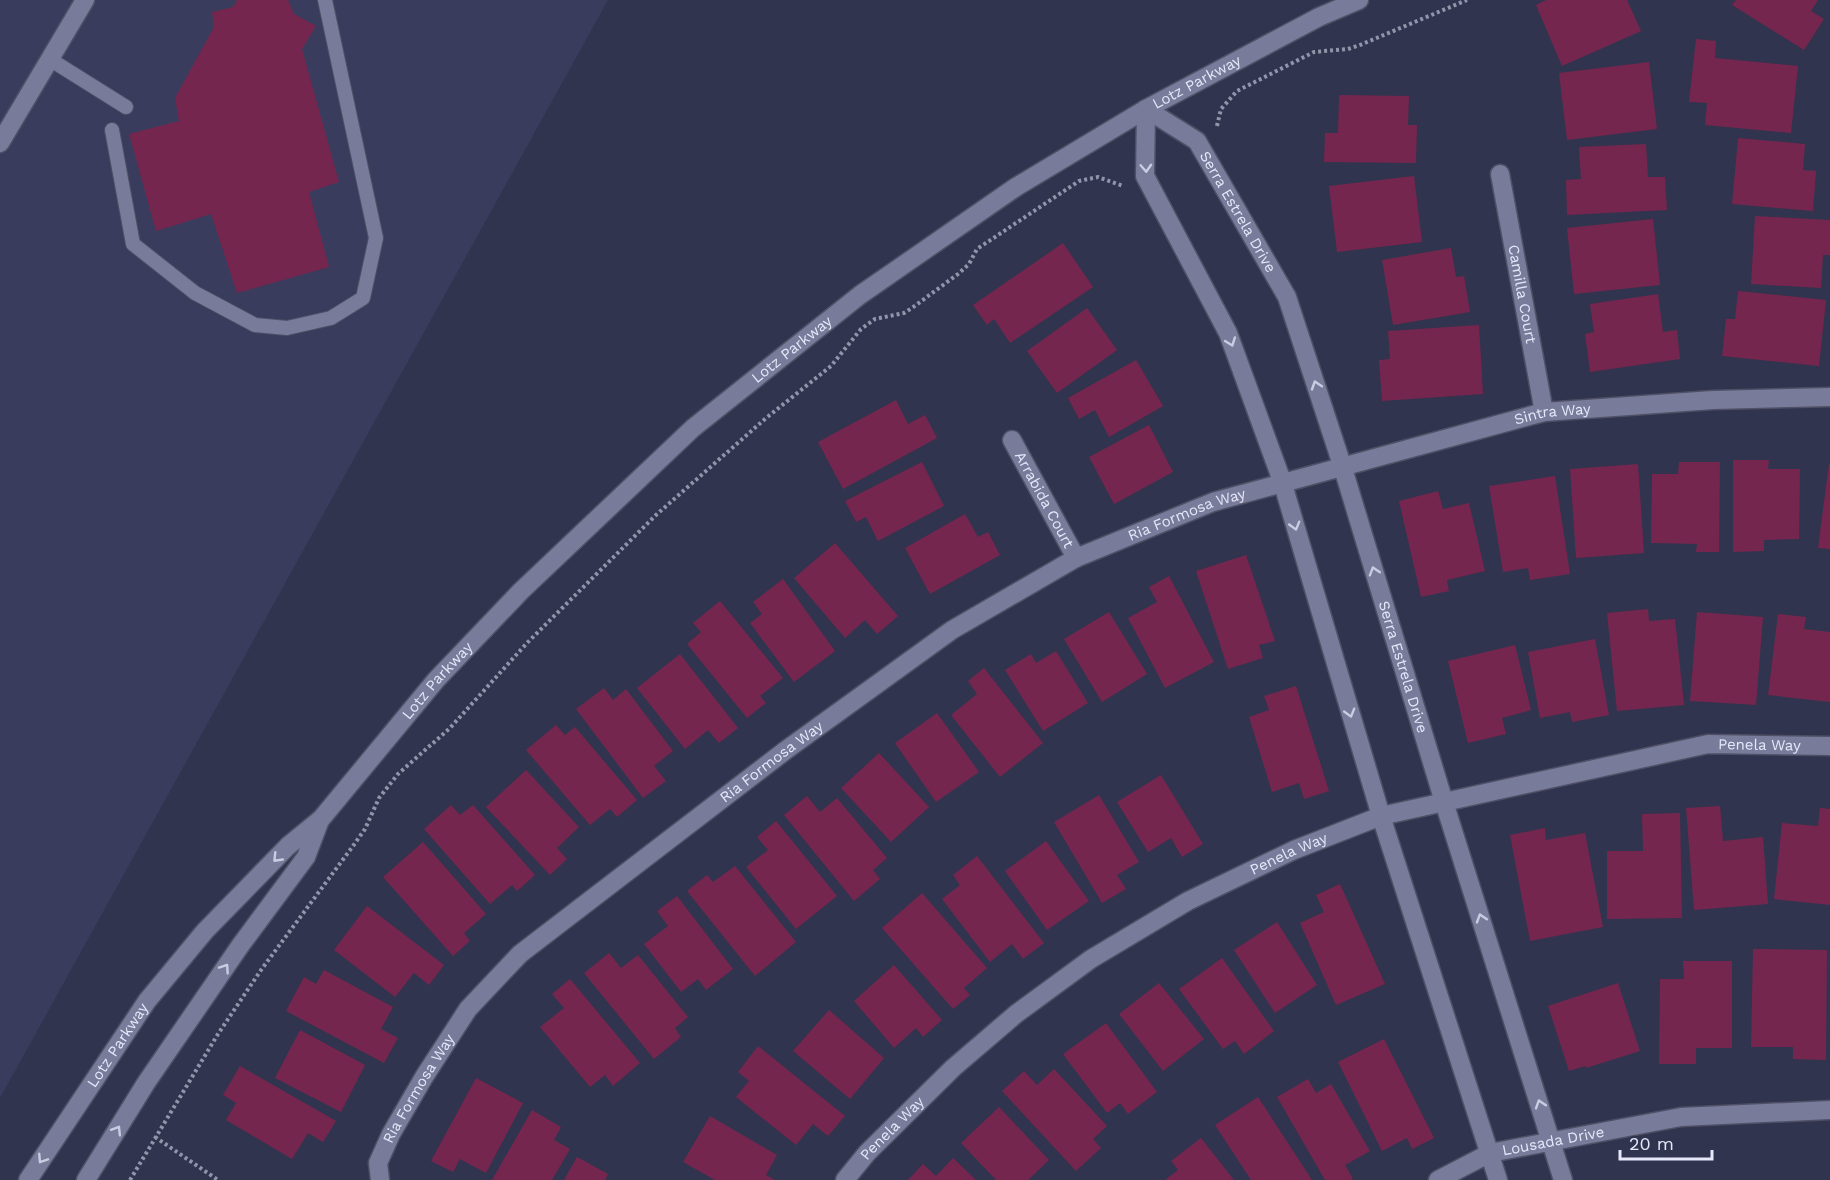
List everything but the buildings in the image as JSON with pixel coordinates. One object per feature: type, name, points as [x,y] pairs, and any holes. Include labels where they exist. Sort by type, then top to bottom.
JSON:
[{"type":"street","points":[[0,143],[86,0]]},
{"type":"street","name":"Lotz Parkway","points":[[28,1180],[147,1001],[205,931],[288,846],[321,819],[436,680],[505,607],[607,507],[693,428],[776,360],[934,242],[1016,187],[1146,110],[1319,17],[1359,0]]},
{"type":"street","points":[[1146,110],[1145,176],[1228,333],[1282,481],[1381,816],[1498,1180]]},
{"type":"street","name":"Serra Estrela Drive","points":[[1146,110],[1197,141],[1287,297],[1342,465],[1444,802],[1563,1180]]},
{"type":"street","name":"Camilla Court","points":[[1500,174],[1544,412]]},
{"type":"street","name":"Sintra Way","points":[[1282,481],[1544,412],[1713,400],[1830,397]]},
{"type":"street","name":"Arrabida Court","points":[[1012,440],[1076,558]]},
{"type":"street","name":"Ria Formosa Way","points":[[380,1180],[378,1163],[391,1134],[424,1077],[468,1008],[520,954],[786,750],[943,636],[1076,558],[1213,502],[1282,481]]},
{"type":"street","name":"Penela Way","points":[[845,1180],[867,1153],[953,1068],[1016,1014],[1091,959],[1188,901],[1294,850],[1381,816],[1708,744],[1830,746]]},
{"type":"street","name":"Lotz Parkway","points":[[86,1180],[153,1074],[240,946],[306,857],[321,819]]},
{"type":"street","name":"Lousada Drive","points":[[1490,1153],[1681,1117],[1830,1110]]},
{"type":"street","points":[[1438,1180],[1490,1153]]},
{"type":"lane","points":[[112,130],[132,244],[195,293],[255,325],[287,328],[330,318],[356,305],[363,298],[376,238],[325,0]]},
{"type":"lane","points":[[51,60],[126,107]]},
{"type":"path","points":[[1197,141],[1216,128],[1221,109],[1238,91],[1314,52],[1354,47],[1467,0]]},
{"type":"path","points":[[130,1180],[218,1034],[261,970],[365,829],[386,788],[450,728],[527,643],[604,565],[710,466],[831,366],[850,340],[875,319],[895,315],[912,308],[958,274],[969,264],[977,249],[1079,181],[1098,177],[1109,178],[1126,189],[1145,176]]},
{"type":"path","points":[[155,1137],[218,1180]]},
{"type":"shaded area","points":[[0,0],[608,0],[0,1098]]}]
